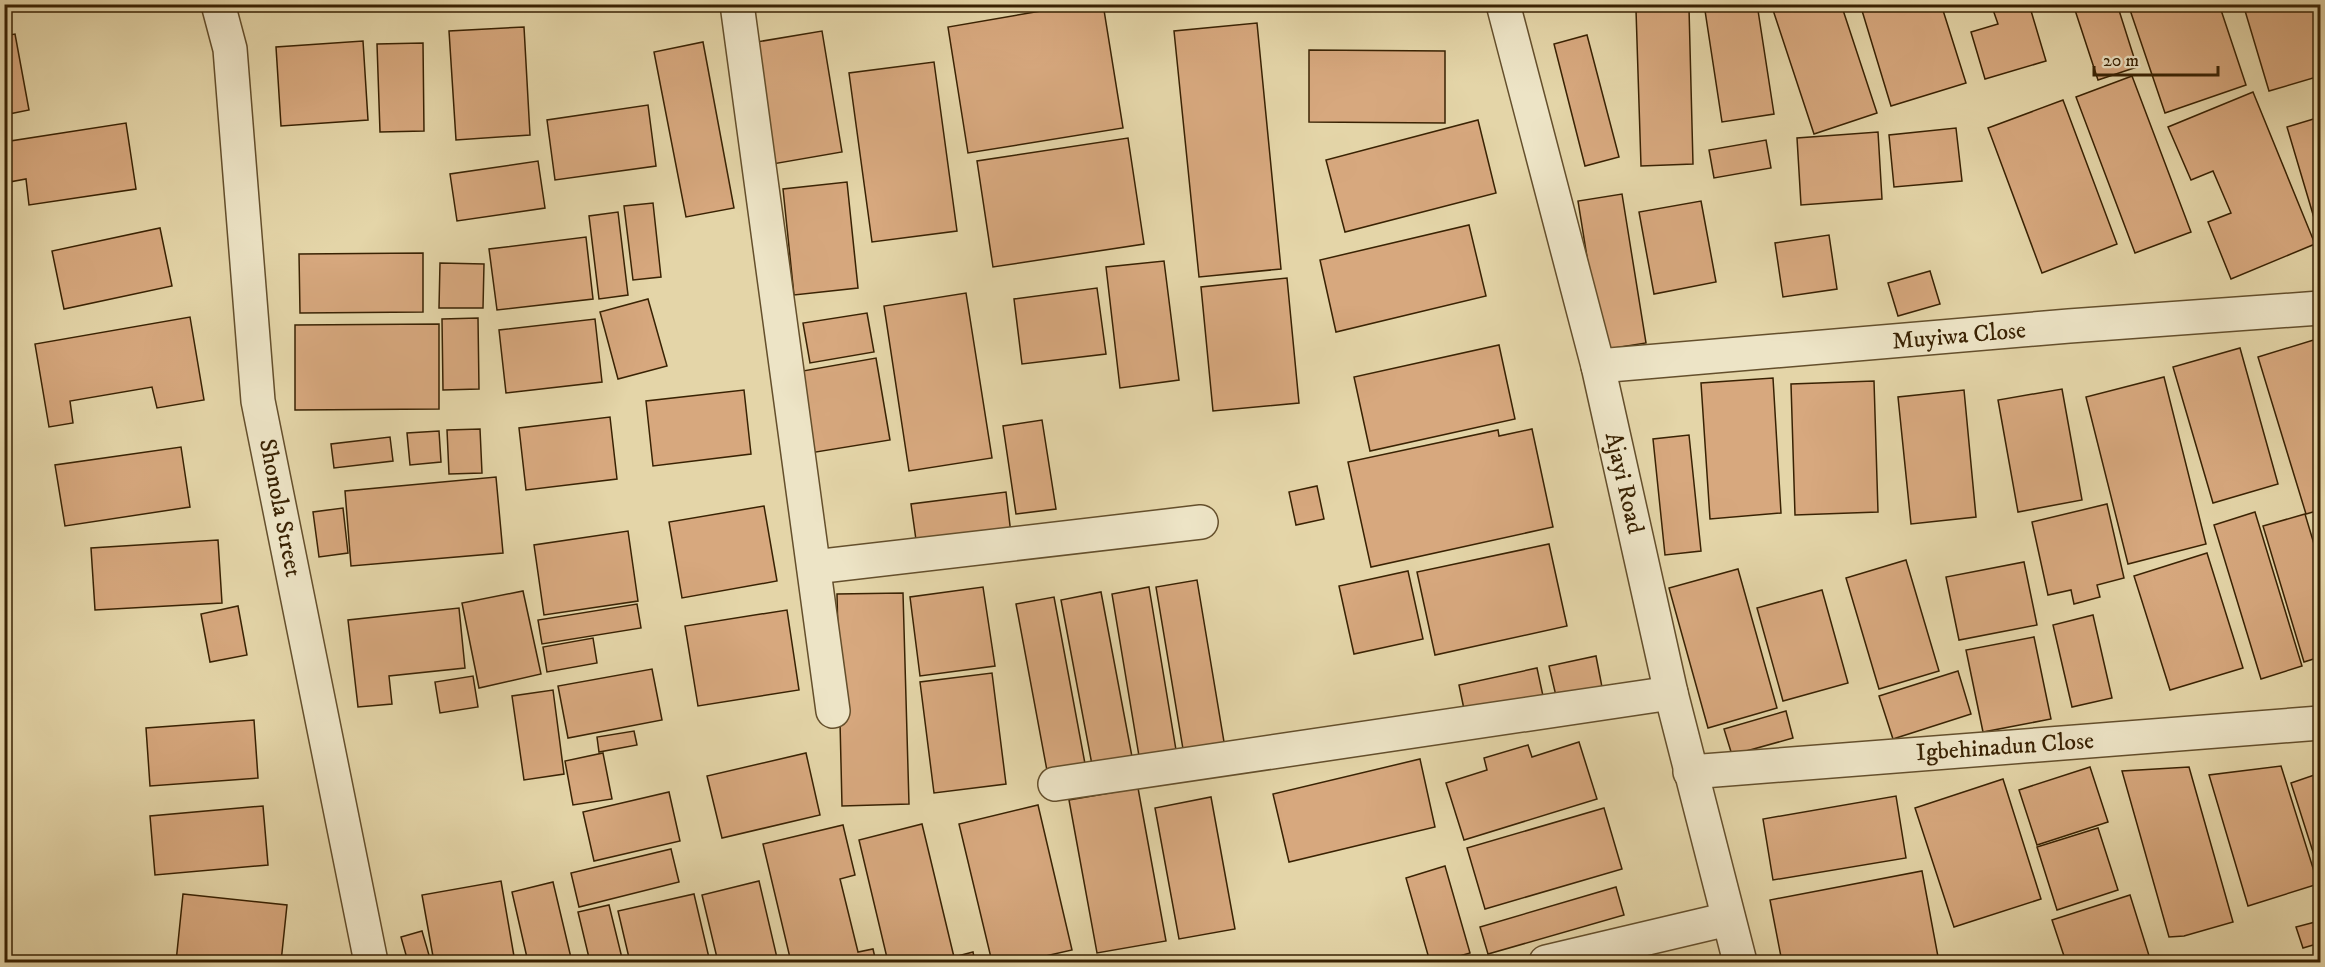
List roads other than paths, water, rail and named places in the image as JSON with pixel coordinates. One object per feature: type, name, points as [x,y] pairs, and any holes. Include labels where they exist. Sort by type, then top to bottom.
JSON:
[{"type":"street","name":"Shonola Street","points":[[218,4],[230,49],[258,401],[371,963]]},
{"type":"street","name":"Shonola Street","points":[[230,49],[238,4]]},
{"type":"street","points":[[737,4],[833,711]]},
{"type":"street","name":"Ajayi Road","points":[[1503,4],[1598,366],[1671,693],[1740,963]]},
{"type":"street","name":"Muyiwa Close","points":[[1598,366],[2057,327],[2320,308]]},
{"type":"street","points":[[814,567],[1201,522]]},
{"type":"street","points":[[1055,784],[1671,693]]},
{"type":"street","name":"Igbehinadun Close","points":[[1690,772],[2320,723]]},
{"type":"street","points":[[1546,963],[1728,919]]}]
